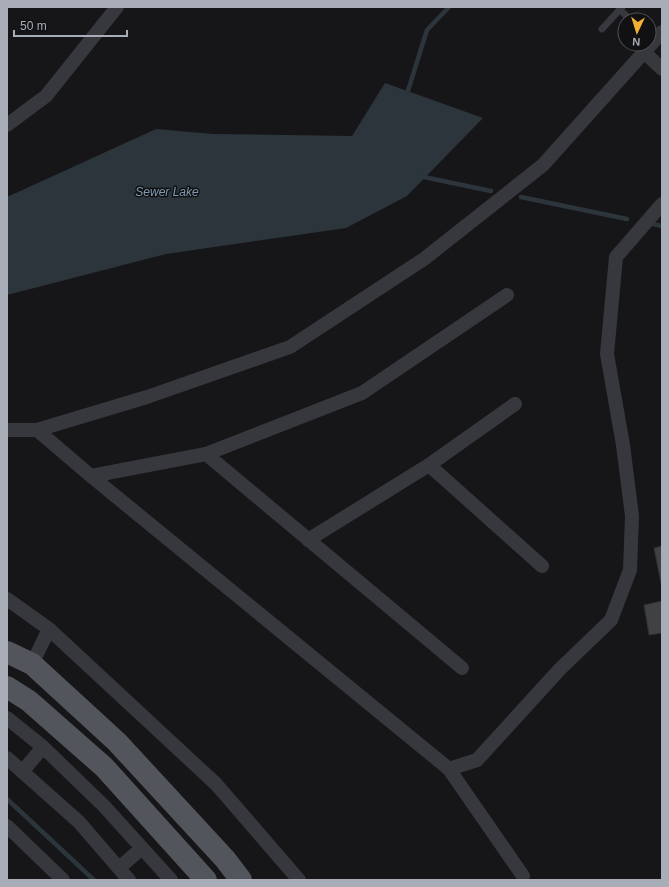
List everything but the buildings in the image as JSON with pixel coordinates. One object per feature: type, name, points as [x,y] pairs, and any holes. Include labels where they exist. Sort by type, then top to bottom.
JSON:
[{"type":"main road","points":[[7,652],[32,664],[117,742],[225,859],[241,880]]},
{"type":"main road","points":[[7,687],[29,701],[104,767],[206,880]]},
{"type":"street","points":[[7,125],[46,96],[117,7]]},
{"type":"street","points":[[7,430],[37,430],[147,397],[290,346],[424,259],[543,165],[644,52],[662,69]]},
{"type":"street","points":[[449,769],[477,760],[560,669],[611,620],[630,570],[632,516],[623,445],[607,354],[616,257],[662,204]]},
{"type":"street","points":[[91,476],[206,454],[362,393],[507,295]]},
{"type":"street","points":[[308,540],[429,465],[515,404]]},
{"type":"street","points":[[37,430],[91,476],[449,769],[523,876]]},
{"type":"street","points":[[206,454],[462,668]]},
{"type":"street","points":[[429,465],[542,566]]},
{"type":"street","points":[[7,600],[50,629],[216,784],[299,880]]},
{"type":"street","points":[[32,664],[50,629]]},
{"type":"street","points":[[7,718],[43,747],[104,806],[171,880]]},
{"type":"street","points":[[22,772],[43,747]]},
{"type":"street","points":[[7,758],[79,822],[129,880]]},
{"type":"street","points":[[7,826],[63,880]]},
{"type":"street","points":[[118,868],[142,848]]},
{"type":"lane","points":[[602,29],[621,8]]},
{"type":"water","name":"Sewer Lake","points":[[385,83],[483,118],[407,196],[346,228],[166,254],[7,295],[7,197],[156,129],[213,134],[352,136]]},
{"type":"waterway","points":[[406,97],[427,30],[449,7]]},
{"type":"waterway","points":[[419,176],[491,191]]},
{"type":"waterway","points":[[521,197],[627,219]]},
{"type":"waterway","points":[[653,224],[662,226]]},
{"type":"waterway","points":[[7,799],[94,880]]}]
